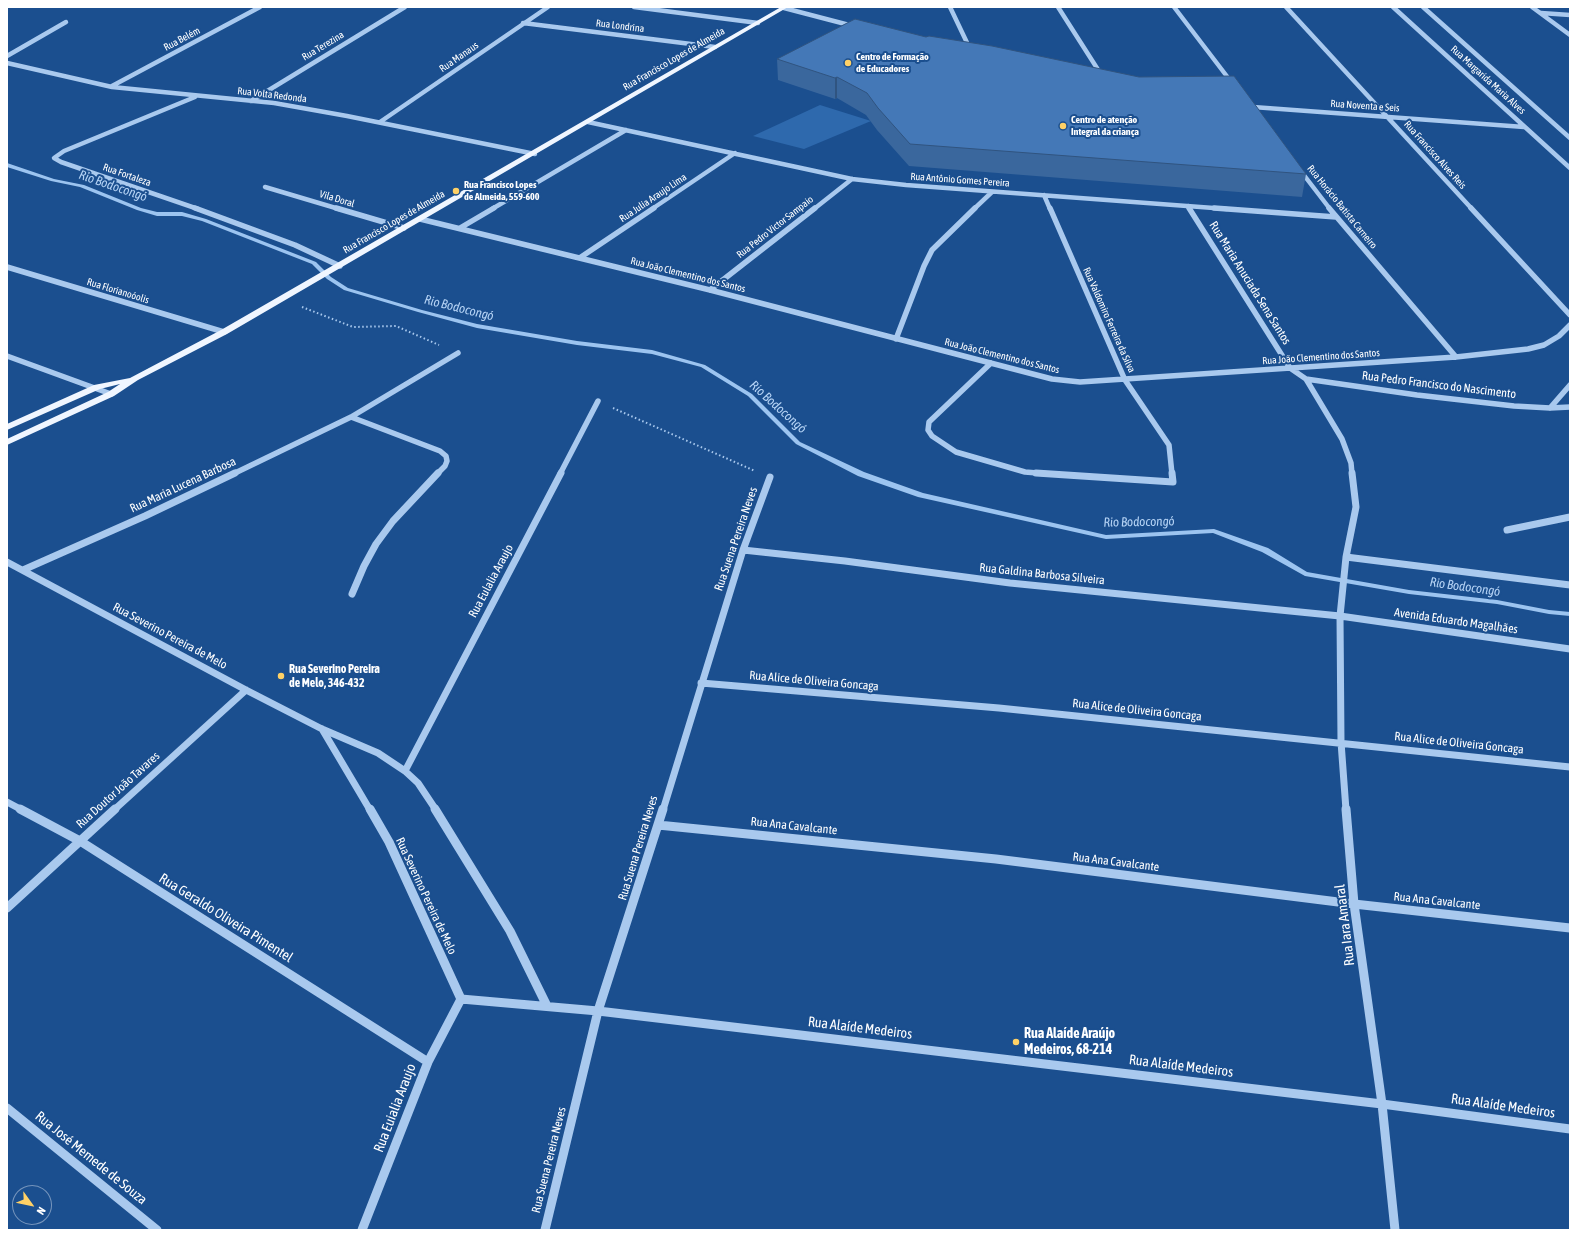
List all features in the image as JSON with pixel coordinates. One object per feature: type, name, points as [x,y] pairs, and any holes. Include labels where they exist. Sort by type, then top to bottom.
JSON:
[{"type":"main road","name":"Rua Francisco Lopes de Almeida","points":[[7,442],[111,394],[135,378],[224,332],[535,154],[785,7]]},
{"type":"main road","name":"Rua Francisco Lopes de Almeida","points":[[7,427],[97,388],[135,378]]},
{"type":"street","name":"Rua Belém","points":[[112,86],[260,7]]},
{"type":"street","name":"Rua Terezina","points":[[251,101],[405,7]]},
{"type":"street","name":"Rua Manaus","points":[[380,122],[548,7]]},
{"type":"street","points":[[634,7],[758,23]]},
{"type":"street","points":[[785,7],[860,28]]},
{"type":"street","points":[[950,7],[971,52]]},
{"type":"street","points":[[1058,7],[1104,79]]},
{"type":"street","points":[[1174,7],[1238,89]]},
{"type":"street","name":"Rua Francisco Alves Reis","points":[[1286,7],[1570,315]]},
{"type":"street","name":"Rua Margarida Maria Alves","points":[[1393,7],[1570,168]]},
{"type":"street","name":"Rua Margarida Maria Alves","points":[[1423,7],[1570,138]]},
{"type":"street","points":[[1532,7],[1570,35]]},
{"type":"street","points":[[1541,13],[1570,15]]},
{"type":"street","points":[[7,56],[66,22]]},
{"type":"street","name":"Rua Londrina","points":[[523,23],[715,47]]},
{"type":"street","name":"Rua Volta Redonda","points":[[7,63],[112,86],[251,101],[309,109],[535,154]]},
{"type":"street","points":[[1224,83],[1232,83]]},
{"type":"street","name":"Rua Fortaleza","points":[[197,96],[64,151],[54,158],[295,244],[340,266]]},
{"type":"street","points":[[1248,101],[1258,113]]},
{"type":"street","name":"Rua Noventa e Seis","points":[[1253,107],[1524,127]]},
{"type":"street","name":"Rua Antônio Gomes Pereira","points":[[588,122],[852,179],[992,192],[1336,217]]},
{"type":"street","points":[[460,228],[626,130]]},
{"type":"street","name":"Rua Julia Araujo Lima","points":[[581,257],[735,154]]},
{"type":"street","name":"Rua Horácio Batista Carneiro","points":[[1295,162],[1336,217],[1456,357]]},
{"type":"street","name":"Rua Pedro Victor Sampaio","points":[[710,290],[852,179]]},
{"type":"street","name":"Vila Doral","points":[[265,187],[404,228]]},
{"type":"street","points":[[896,339],[932,250],[992,192]]},
{"type":"street","name":"Rua Valdomiro Ferreira da Silva","points":[[991,363],[929,422],[928,430],[932,436],[956,452],[1025,472],[1173,482],[1169,445],[1125,380],[1044,195]]},
{"type":"street","name":"Rua Maria Anuciada Sena Santos","points":[[1188,206],[1290,368],[1306,379],[1342,439],[1351,463],[1356,507],[1346,561],[1340,616]]},
{"type":"street","name":"Rua João Clementino dos Santos","points":[[420,219],[581,257],[1052,379],[1080,382],[1456,357],[1528,349],[1544,345],[1559,336],[1570,325]]},
{"type":"street","name":"Rua Florianoóolis","points":[[7,267],[224,332]]},
{"type":"street","name":"Rua Maria Lucena Barbosa","points":[[23,570],[152,512],[351,417],[458,353]]},
{"type":"street","points":[[7,356],[111,394]]},
{"type":"street","name":"Rua Pedro Francisco do Nascimento","points":[[1306,379],[1417,395],[1550,408],[1570,407]]},
{"type":"street","points":[[1550,408],[1570,385]]},
{"type":"street","name":"Rua Eulalia Araujo","points":[[405,771],[598,401]]},
{"type":"street","points":[[351,417],[440,451],[446,456],[447,461],[445,466],[414,496],[380,538],[364,566],[352,594]]},
{"type":"street","name":"Rua Suena Pereira Neves","points":[[545,1230],[598,1011],[658,825],[743,550],[770,477]]},
{"type":"street","points":[[1507,530],[1570,517]]},
{"type":"street","name":"Rua Galdina Barbosa Silveira","points":[[743,550],[845,560],[1010,583],[1340,616]]},
{"type":"street","points":[[1346,561],[1570,585]]},
{"type":"street","name":"Rua Severino Pereira de Melo","points":[[7,562],[246,690],[322,729],[378,753],[405,771],[418,784],[429,799],[506,925],[548,1006]]},
{"type":"street","name":"Avenida Eduardo Magalhães","points":[[1340,616],[1570,649]]},
{"type":"street","name":"Rua Iara Amaral","points":[[1340,616],[1341,742],[1354,904],[1382,1104],[1395,1230]]},
{"type":"street","name":"Rua Alice de Oliveira Goncaga","points":[[701,683],[999,708],[1341,742],[1570,767]]},
{"type":"street","name":"Rua Doutor João Tavares","points":[[7,908],[246,690]]},
{"type":"street","name":"Rua Severino Pereira de Melo","points":[[322,729],[388,842],[461,999]]},
{"type":"street","name":"Rua Geraldo Oliveira Pimentel","points":[[7,802],[80,841],[428,1062]]},
{"type":"street","name":"Rua Ana Cavalcante","points":[[658,825],[996,858],[1354,904],[1570,928]]},
{"type":"street","points":[[461,999],[598,1011]]},
{"type":"street","name":"Rua Euialia Araujo","points":[[362,1230],[428,1062],[461,999]]},
{"type":"street","name":"Rua Alaíde Medeiros","points":[[598,1011],[1382,1104],[1570,1130]]},
{"type":"street","name":"Rua José Memede de Souza","points":[[7,1108],[157,1230]]},
{"type":"path","points":[[281,300],[354,327],[396,326],[458,353]]},
{"type":"path","points":[[598,401],[770,477]]},
{"type":"shaded area","points":[[820,105],[871,121],[804,149],[753,136]]},
{"type":"building","name":"Centro de atenção Integral da criança","points":[[855,19],[926,37],[929,36],[992,46],[1139,77],[1234,76],[1306,174],[910,144],[878,108],[867,93],[837,77],[835,78],[777,59]]},
{"type":"waterway","name":"Rio Bodocongó","points":[[7,165],[53,180],[82,186],[139,209],[157,214],[182,214],[204,220],[314,263],[329,278],[346,289],[420,311],[477,326],[577,343],[652,352],[703,366],[750,395],[798,443],[861,474],[921,495],[1106,537],[1214,531],[1265,550],[1305,574],[1409,592],[1497,602],[1549,612],[1570,614]]},
{"type":"place","name":"Centro de Formação de Educadores","points":[[848,63]]},
{"type":"place","name":"Centro de atenção Integral da criança","points":[[1063,126]]},
{"type":"place","name":"Rua Francisco Lopes de Almeida, 559-600","points":[[456,191]]},
{"type":"place","name":"Rua Severino Pereira de Melo, 346-432","points":[[281,676]]},
{"type":"place","name":"Rua Alaíde Araújo Medeiros, 68-214","points":[[1016,1042]]}]
